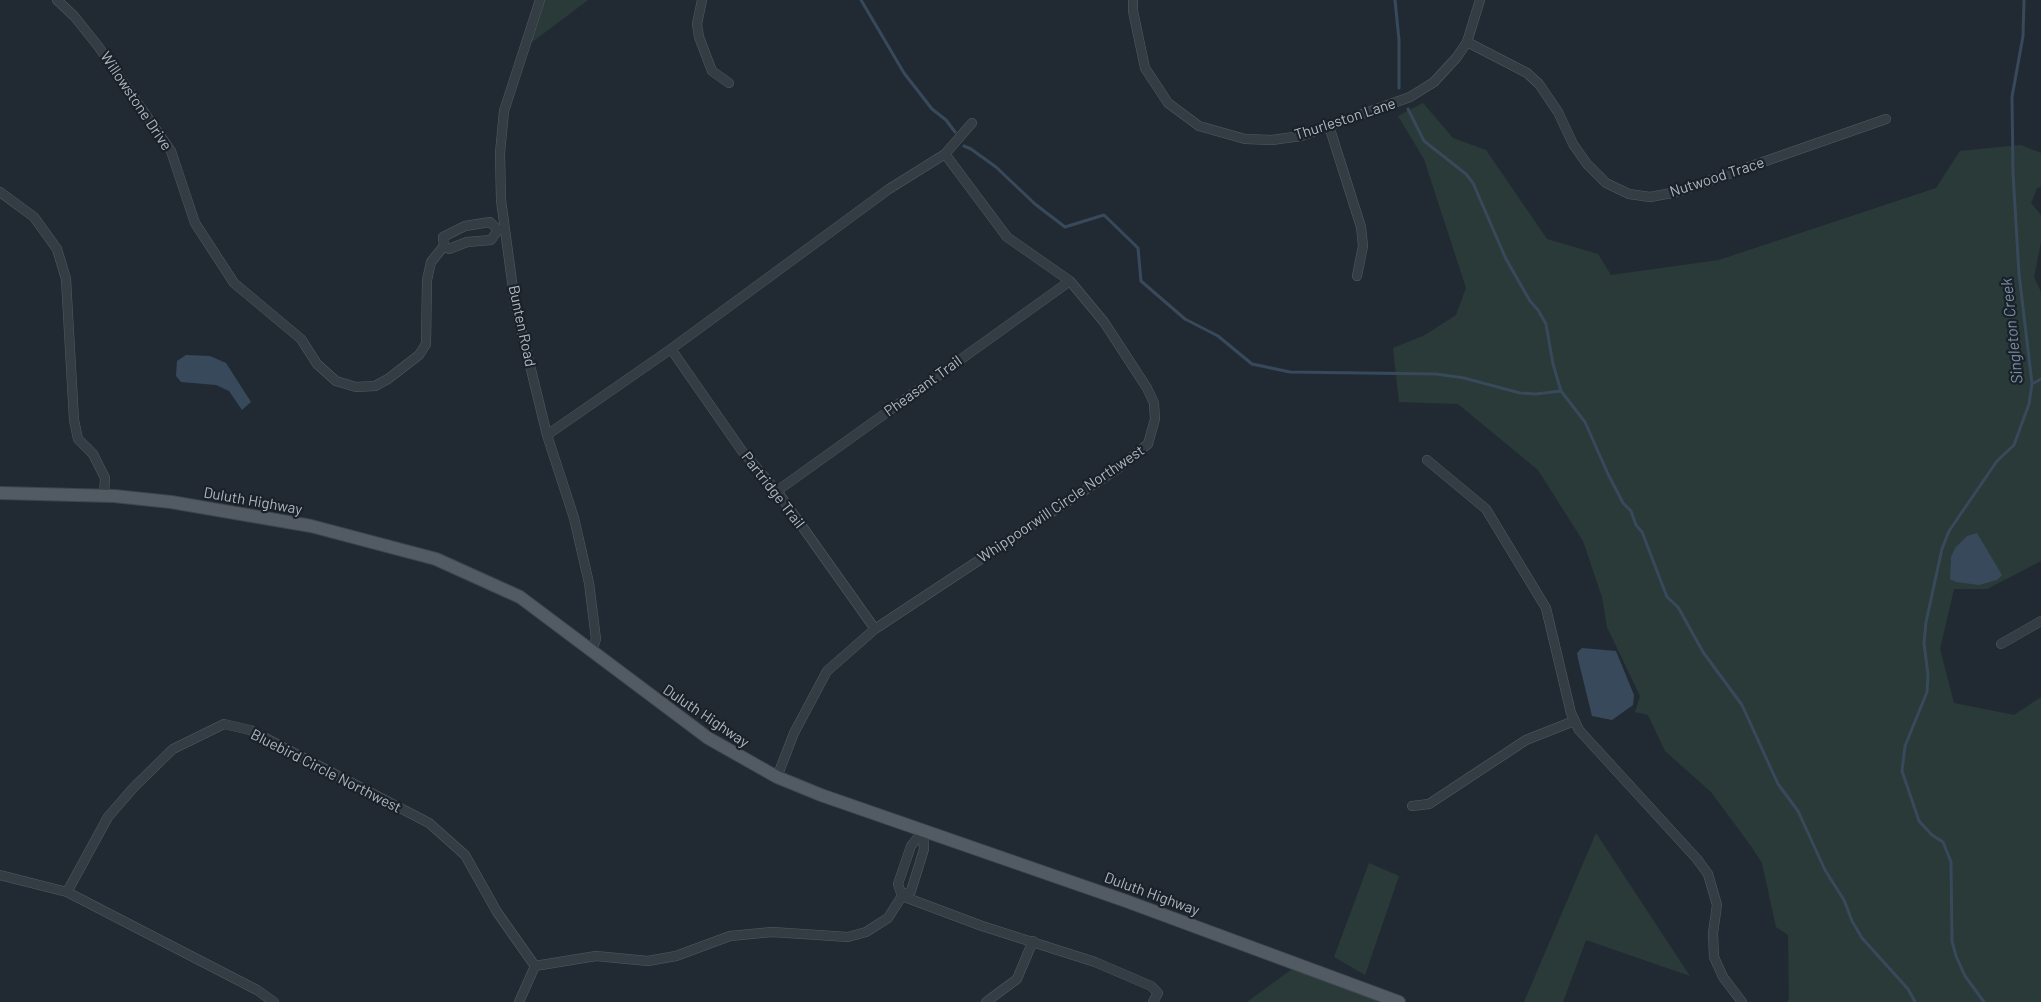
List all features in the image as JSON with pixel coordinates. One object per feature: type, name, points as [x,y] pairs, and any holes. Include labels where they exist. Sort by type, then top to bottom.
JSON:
[{"type":"main road","name":"Duluth Highway","points":[[0,493],[104,496],[171,502],[278,519],[359,537],[436,559],[520,597],[708,738],[777,777],[820,795],[1137,904],[1400,1002]]},
{"type":"street","name":"Willowstone Drive","points":[[57,0],[74,16],[98,46],[171,151],[195,223],[234,283],[301,339],[317,364],[336,381],[356,387],[375,386],[419,355],[426,344],[427,280],[431,262],[444,246],[443,237],[458,230]]},
{"type":"street","name":"Bunten Road","points":[[540,0],[504,111],[500,153],[501,230],[515,304],[547,435],[574,518],[589,583],[596,639],[592,650]]},
{"type":"street","points":[[702,0],[698,24],[699,37],[712,71],[729,83]]},
{"type":"street","name":"Thurleston Lane","points":[[1133,0],[1145,68],[1168,103],[1199,126],[1245,139],[1272,140],[1301,136],[1329,126],[1410,97],[1434,82],[1457,57],[1467,42],[1480,0]]},
{"type":"street","name":"Nutwood Trace","points":[[1467,42],[1527,73],[1539,84],[1587,164],[1606,183],[1629,194],[1650,197],[1677,192],[1886,119]]},
{"type":"street","points":[[547,435],[671,349],[889,189],[945,154],[972,123]]},
{"type":"street","points":[[1329,126],[1361,227],[1363,246],[1357,276]]},
{"type":"street","name":"Whippoorwill Circle Northwest","points":[[777,777],[794,732],[827,670],[875,629],[1117,469],[1148,444],[1155,419],[1154,403],[1147,388],[1104,321],[1070,281],[1007,237],[945,154]]},
{"type":"street","points":[[0,192],[34,217],[57,249],[66,279],[74,420],[78,439],[93,454],[105,478],[104,496]]},
{"type":"street","points":[[444,246],[449,249],[463,243],[491,240],[501,230],[490,222],[465,226],[458,230],[463,243]]},
{"type":"street","name":"Pheasant Trail","points":[[777,491],[1070,281]]},
{"type":"street","name":"Partridge Trail","points":[[671,349],[742,451],[777,491],[875,629]]},
{"type":"street","points":[[1427,459],[1486,509],[1546,608],[1571,713],[1579,730],[1697,859],[1708,874],[1717,905],[1713,933],[1714,957],[1723,977],[1742,1002]]},
{"type":"street","points":[[2001,644],[2041,621]]},
{"type":"street","points":[[1412,806],[1429,804],[1526,740],[1574,721]]},
{"type":"street","name":"Bluebird Circle Northwest","points":[[67,892],[108,817],[134,787],[173,749],[224,724],[250,730],[429,823],[465,855],[497,912],[535,966]]},
{"type":"street","points":[[902,896],[898,884],[911,846],[923,831]]},
{"type":"street","points":[[519,1002],[535,966],[596,956],[648,961],[676,956],[730,936],[772,932],[848,937],[866,932],[888,918],[902,896],[911,891],[924,849],[923,831]]},
{"type":"street","points":[[0,876],[67,892],[257,990],[274,1002]]},
{"type":"street","points":[[902,896],[982,926],[1095,962],[1151,986],[1158,993],[1153,1002]]},
{"type":"street","points":[[987,1002],[1017,979],[1033,941]]},
{"type":"shaded area","points":[[542,0],[588,0],[531,43]]},
{"type":"shaded area","points":[[1423,103],[1453,138],[1486,150],[1547,239],[1598,254],[1611,275],[1719,260],[1936,188],[1960,151],[2021,145],[2041,153],[2041,187],[2037,188],[2031,203],[2041,215],[2041,242],[2034,277],[2041,292],[2041,561],[1987,589],[1954,589],[1940,649],[1954,703],[2014,715],[2041,697],[2041,1002],[1787,1002],[1789,998],[1788,935],[1776,927],[1762,863],[1711,792],[1665,751],[1648,715],[1635,712],[1640,696],[1607,627],[1602,597],[1583,541],[1538,470],[1458,404],[1399,402],[1393,348],[1425,335],[1456,315],[1466,288],[1424,159],[1398,116]]},
{"type":"shaded area","points":[[1596,833],[1690,976],[1586,940],[1563,1002],[1524,1002]]},
{"type":"shaded area","points":[[1369,863],[1399,876],[1365,975],[1334,957]]},
{"type":"shaded area","points":[[1299,964],[1397,1002],[1247,1002]]},
{"type":"water","points":[[186,355],[210,356],[226,363],[251,402],[242,410],[229,391],[216,385],[181,382],[176,376],[177,361]]},
{"type":"water","points":[[1977,533],[2002,575],[1997,580],[1979,585],[1950,579],[1951,557],[1955,548],[1967,536]]},
{"type":"water","points":[[1582,648],[1616,651],[1634,695],[1633,705],[1612,720],[1592,716],[1577,653]]},
{"type":"waterway","points":[[861,0],[904,73],[932,109],[946,120],[955,132]]},
{"type":"waterway","points":[[1395,0],[1399,40],[1399,88]]},
{"type":"waterway","name":"Singleton Creek","points":[[1984,1002],[1965,976],[1952,941],[1951,862],[1943,842],[1932,835],[1919,821],[1902,771],[1905,746],[1927,692],[1928,675],[1924,643],[1926,622],[1942,549],[1949,531],[1997,461],[2014,445],[2029,404],[2032,384],[2019,274],[2013,173],[2012,97],[2023,36],[2024,0]]},
{"type":"waterway","points":[[1408,109],[1424,141],[1466,174],[1473,183],[1506,259],[1546,324],[1553,364],[1561,391],[1585,422],[1623,503],[1631,511],[1636,525],[1642,532],[1667,597],[1678,607],[1703,652],[1742,705],[1778,784],[1798,811],[1825,870],[1844,900],[1862,938],[1908,989],[1915,1002]]},
{"type":"waterway","points":[[964,146],[996,167],[1035,204],[1065,227],[1104,215],[1138,248],[1141,281],[1185,319],[1218,336],[1252,364],[1290,372],[1436,374],[1464,378],[1520,393],[1561,391]]},
{"type":"waterway","points":[[2032,384],[2041,379]]}]
